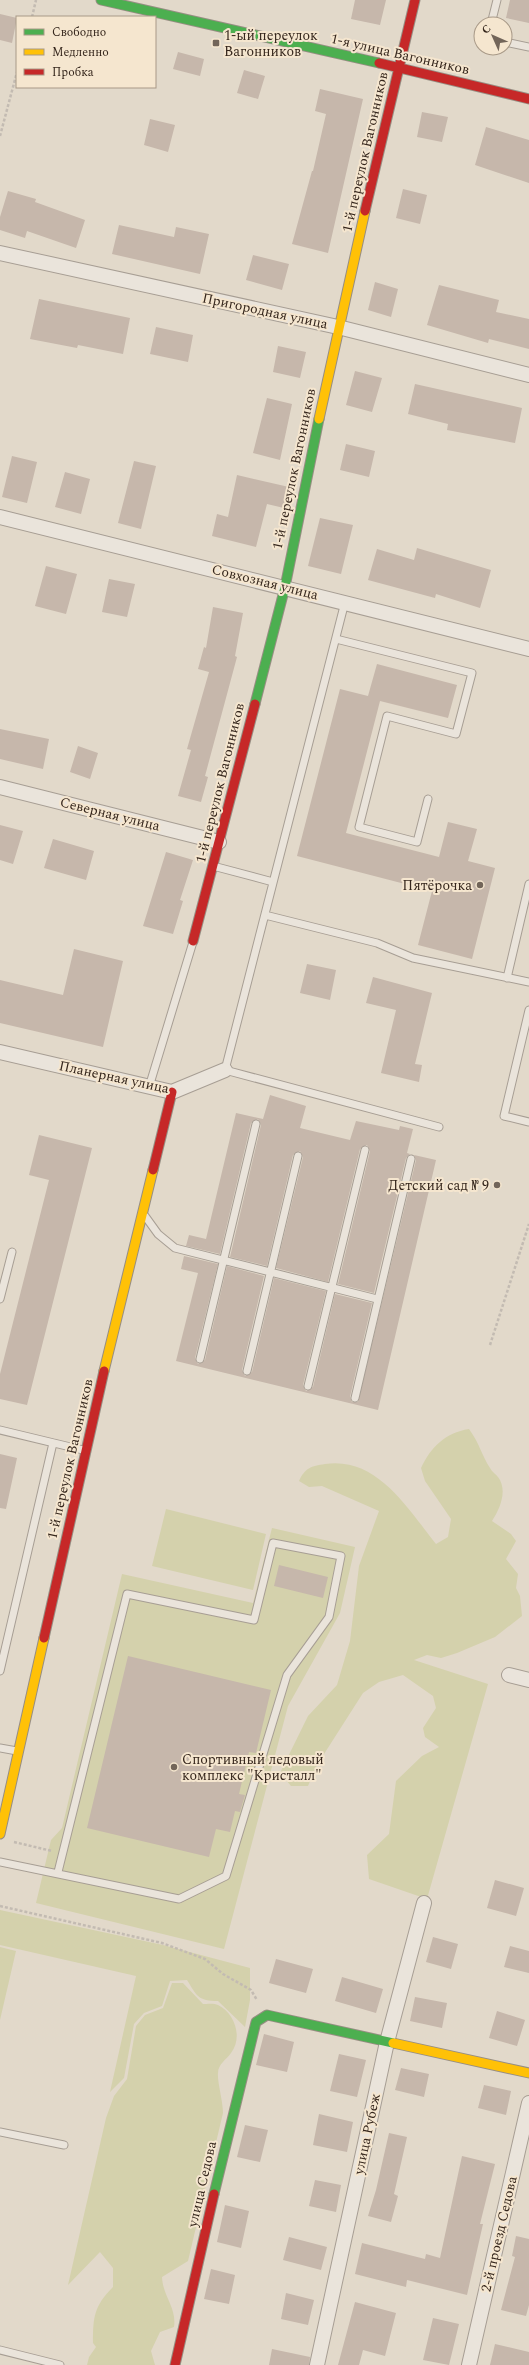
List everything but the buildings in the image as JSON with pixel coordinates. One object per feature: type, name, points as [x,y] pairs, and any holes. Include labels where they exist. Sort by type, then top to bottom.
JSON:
[{"type":"street","name":"1-я улица Вагонников","points":[[101,0],[399,67],[529,99]]},
{"type":"street","name":"1-й переулок Вагонников","points":[[193,941],[284,587],[338,327],[415,0]]},
{"type":"street","name":"Пригородная улица","points":[[0,253],[338,327],[529,375]]},
{"type":"street","name":"Совхозная улица","points":[[0,517],[529,649]]},
{"type":"street","name":"Северная улица","points":[[0,787],[219,842]]},
{"type":"street","name":"Планерная улица","points":[[0,1052],[172,1092],[225,1070]]},
{"type":"street","name":"1-й переулок Вагонников","points":[[2,1833],[9,1776],[18,1752],[85,1451],[172,1092]]},
{"type":"street","points":[[509,1675],[529,1680]]},
{"type":"street","name":"улица Рубеж","points":[[317,2365],[387,2042],[424,1904]]},
{"type":"street","points":[[267,2014],[529,2073]]},
{"type":"street","name":"улица Седова","points":[[175,2365],[252,2032],[256,2022],[267,2014]]},
{"type":"street","name":"2-й проезд Седова","points":[[469,2365],[529,2103]]},
{"type":"lane","points":[[493,16],[497,0]]},
{"type":"lane","points":[[513,44],[529,47]]},
{"type":"lane","points":[[345,602],[225,1070],[439,1127]]},
{"type":"lane","points":[[336,639],[472,673],[456,734],[387,716],[359,826],[417,842],[428,800]]},
{"type":"lane","points":[[213,866],[273,882]]},
{"type":"lane","points":[[507,978],[529,884]]},
{"type":"lane","points":[[265,915],[377,943],[414,958],[529,982]]},
{"type":"lane","points":[[149,1087],[193,941]]},
{"type":"lane","points":[[529,1010],[528,1020],[504,1116],[529,1122]]},
{"type":"lane","points":[[200,1359],[256,1124]]},
{"type":"lane","points":[[308,1386],[365,1150]]},
{"type":"lane","points":[[248,1372],[298,1156]]},
{"type":"lane","points":[[355,1398],[410,1159]]},
{"type":"lane","points":[[142,1213],[158,1234],[175,1248],[223,1262],[271,1272],[377,1299]]},
{"type":"lane","points":[[0,1299],[12,1252]]},
{"type":"lane","points":[[0,1430],[85,1451]]},
{"type":"lane","points":[[0,1671],[53,1443]]},
{"type":"lane","points":[[0,1862],[58,1872],[179,1899],[226,1876],[287,1675],[329,1617],[341,1556],[273,1543],[254,1620],[127,1594],[58,1872]]},
{"type":"lane","points":[[0,1748],[18,1752]]},
{"type":"lane","points":[[0,2132],[64,2145]]},
{"type":"lane","points":[[0,2350],[60,2365]]},
{"type":"path","points":[[32,16],[36,0]]},
{"type":"path","points":[[0,136],[16,76]]},
{"type":"path","points":[[490,1345],[529,1224]]},
{"type":"path","points":[[2,1833],[63,1853]]},
{"type":"path","points":[[0,1906],[162,1942],[205,1959],[223,1974],[251,1990],[267,2014]]},
{"type":"shaded area","points":[[469,1429],[476,1439],[484,1458],[501,1482],[503,1493],[502,1499],[498,1511],[492,1521],[511,1534],[516,1541],[506,1559],[518,1574],[516,1588],[520,1596],[522,1616],[495,1637],[457,1653],[441,1658],[427,1655],[414,1660],[488,1684],[427,1899],[369,1879],[367,1855],[389,1834],[396,1781],[422,1756],[439,1747],[425,1737],[423,1728],[436,1708],[433,1696],[403,1675],[379,1682],[363,1693],[317,1765],[308,1786],[291,1786],[280,1773],[308,1716],[337,1685],[350,1641],[359,1566],[379,1511],[322,1486],[309,1487],[299,1481],[306,1470],[320,1465],[344,1464],[360,1468],[376,1477],[390,1488],[436,1544],[448,1537],[451,1519],[425,1481],[421,1468],[434,1447],[440,1442],[453,1434]]},
{"type":"shaded area","points":[[166,1509],[266,1534],[253,1590],[152,1566]]},
{"type":"shaded area","name":"Спортивный ледовый комплекс \"Кристалл\"","points":[[272,1528],[355,1547],[340,1613],[288,1706],[224,1949],[36,1903],[51,1840],[62,1828],[122,1574],[253,1603]]},
{"type":"shaded area","points":[[0,1910],[163,1945],[250,1968],[250,2000],[245,2027],[218,2001],[202,1999],[196,1994],[187,1980],[170,1981],[162,2006],[144,2013],[134,2024],[124,2078],[110,2092],[136,1976],[0,1945]]},
{"type":"shaded area","points":[[0,1947],[16,1951],[0,2020]]},
{"type":"shaded area","points":[[172,1983],[183,1983],[203,2004],[216,2004],[224,2009],[233,2020],[237,2033],[235,2047],[218,2070],[218,2081],[223,2113],[188,2261],[162,2277],[165,2291],[174,2314],[174,2327],[160,2332],[151,2351],[155,2365],[87,2365],[89,2357],[96,2347],[93,2343],[94,2319],[98,2306],[113,2287],[113,2268],[100,2252],[68,2285],[106,2118],[114,2096],[127,2079],[136,2026],[145,2015],[163,2008]]},
{"type":"traffic: fast","points":[[101,0],[379,63]]},
{"type":"traffic: fast","points":[[255,704],[285,587],[319,419]]},
{"type":"traffic: fast","points":[[214,2194],[256,2022],[267,2015],[393,2043]]},
{"type":"traffic: slow","points":[[319,419],[365,211]]},
{"type":"traffic: slow","points":[[104,1371],[153,1170]]},
{"type":"traffic: slow","points":[[0,1834],[44,1638]]},
{"type":"traffic: slow","points":[[393,2043],[529,2073]]},
{"type":"traffic: jam","points":[[365,211],[415,0]]},
{"type":"traffic: jam","points":[[379,63],[529,99]]},
{"type":"traffic: jam","points":[[193,941],[255,704]]},
{"type":"traffic: jam","points":[[153,1170],[172,1092]]},
{"type":"traffic: jam","points":[[44,1638],[104,1371]]},
{"type":"traffic: jam","points":[[175,2365],[214,2194]]},
{"type":"place","name":"1-ый переулок Вагонников","points":[[216,43]]},
{"type":"place","name":"Пятёрочка","points":[[480,885]]},
{"type":"place","name":"Детский сад № 9","points":[[497,1185]]},
{"type":"place","name":"Спортивный ледовый комплекс \"Кристалл\"","points":[[174,1767]]}]
